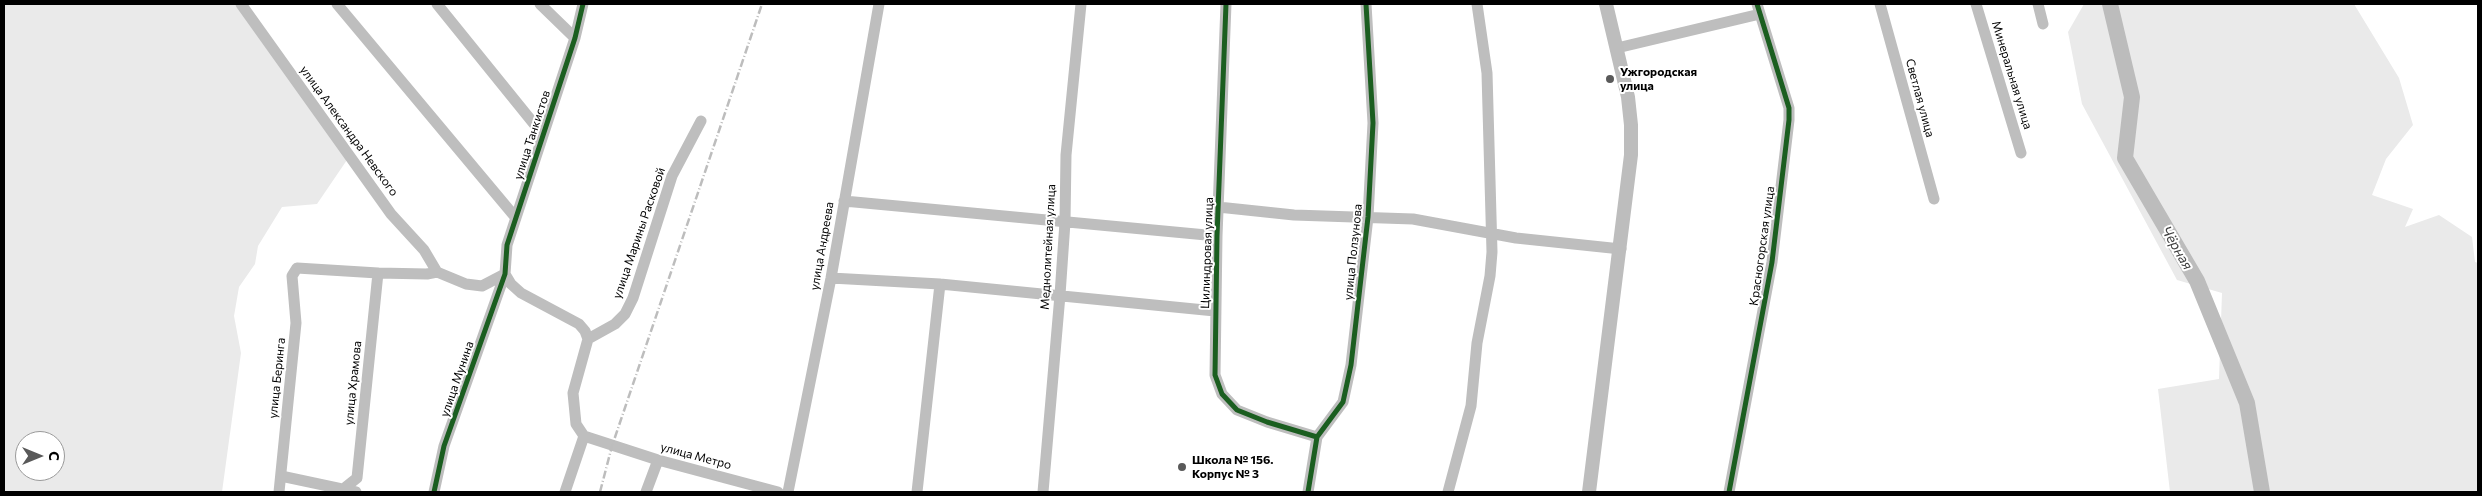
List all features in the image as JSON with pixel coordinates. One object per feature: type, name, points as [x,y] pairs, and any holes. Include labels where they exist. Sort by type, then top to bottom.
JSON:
[{"type":"main road","points":[[1589,492],[1628,192],[1631,125],[1617,48],[1606,4]]},
{"type":"street","name":"улица Александра Невского","points":[[241,4],[391,214],[424,250],[437,272]]},
{"type":"street","points":[[337,4],[516,218]]},
{"type":"street","points":[[437,4],[543,135]]},
{"type":"street","points":[[540,4],[575,38]]},
{"type":"street","name":"улица Танкистов","points":[[505,274],[507,245],[575,38],[583,4]]},
{"type":"street","name":"улица Андреева","points":[[788,492],[831,278],[879,4]]},
{"type":"street","name":"Меднолитейная улица","points":[[1043,492],[1065,222],[1066,155],[1082,4]]},
{"type":"street","name":"Цилиндровая улица","points":[[1226,4],[1217,236],[1215,375],[1222,394],[1237,410],[1266,422],[1318,437]]},
{"type":"street","name":"улица Ползунова","points":[[1308,492],[1318,437],[1343,402],[1351,365],[1368,217],[1373,123],[1366,4]]},
{"type":"street","points":[[1448,492],[1471,406],[1477,343],[1490,276],[1492,252],[1487,73],[1477,4]]},
{"type":"street","name":"Светлая улица","points":[[1880,4],[1934,199]]},
{"type":"street","name":"Минеральная улица","points":[[1976,4],[2021,153]]},
{"type":"street","points":[[2038,4],[2043,24]]},
{"type":"street","points":[[1617,48],[1759,9]]},
{"type":"street","name":"Красногорская улица","points":[[1729,492],[1772,262],[1789,120],[1789,108],[1759,9]]},
{"type":"street","name":"улица Марины Расковой","points":[[588,339],[615,324],[625,314],[633,298],[672,176],[701,121]]},
{"type":"street","points":[[844,201],[1217,236]]},
{"type":"street","points":[[1218,207],[1294,215],[1413,219],[1516,238],[1621,249]]},
{"type":"street","name":"улица Беринга","points":[[279,492],[296,323],[292,276],[298,268],[378,273]]},
{"type":"street","points":[[378,273],[427,274],[437,272],[466,284],[482,286],[505,274],[511,284],[521,293],[579,324],[585,331],[588,339],[573,393],[576,424],[584,436],[565,492]]},
{"type":"street","name":"улица Храмова","points":[[341,491],[357,478],[378,273]]},
{"type":"street","name":"улица Мунина","points":[[434,492],[444,446],[505,274]]},
{"type":"street","points":[[831,278],[940,284],[1215,311]]},
{"type":"street","points":[[917,492],[940,284]]},
{"type":"street","name":"улица Метро","points":[[584,436],[606,445],[778,492]]},
{"type":"street","points":[[646,492],[658,460]]},
{"type":"street","points":[[281,476],[341,491],[356,492]]},
{"type":"shaded area","points":[[4,4],[238,4],[349,157],[317,204],[282,207],[258,246],[255,264],[239,287],[234,316],[241,353],[222,492],[4,492]]},
{"type":"shaded area","points":[[2084,4],[2354,4],[2399,78],[2413,125],[2386,159],[2372,195],[2413,209],[2405,227],[2439,215],[2472,237],[2475,262],[2478,263],[2478,492],[2170,492],[2158,389],[2219,379],[2222,293],[2177,280],[2082,104],[2068,32]]},
{"type":"waterway","name":"Чёрная","points":[[2110,4],[2132,97],[2125,158],[2197,281],[2247,403],[2262,492]]},
{"type":"railway","points":[[600,492],[612,446],[762,4]]},
{"type":"cycle path","points":[[434,492],[444,446],[505,274],[507,245],[575,38],[583,4]]},
{"type":"cycle path","points":[[1226,4],[1217,236],[1215,375],[1222,394],[1237,410],[1267,422],[1317,437]]},
{"type":"cycle path","points":[[1308,492],[1317,437],[1343,402],[1351,365],[1368,217],[1373,123],[1366,4]]},
{"type":"cycle path","points":[[1729,492],[1772,262],[1789,120],[1789,108],[1757,4]]},
{"type":"place","name":"Ужгородская улица","points":[[1610,79]]},
{"type":"place","name":"Школа № 156. Корпус № 3","points":[[1182,467]]}]
